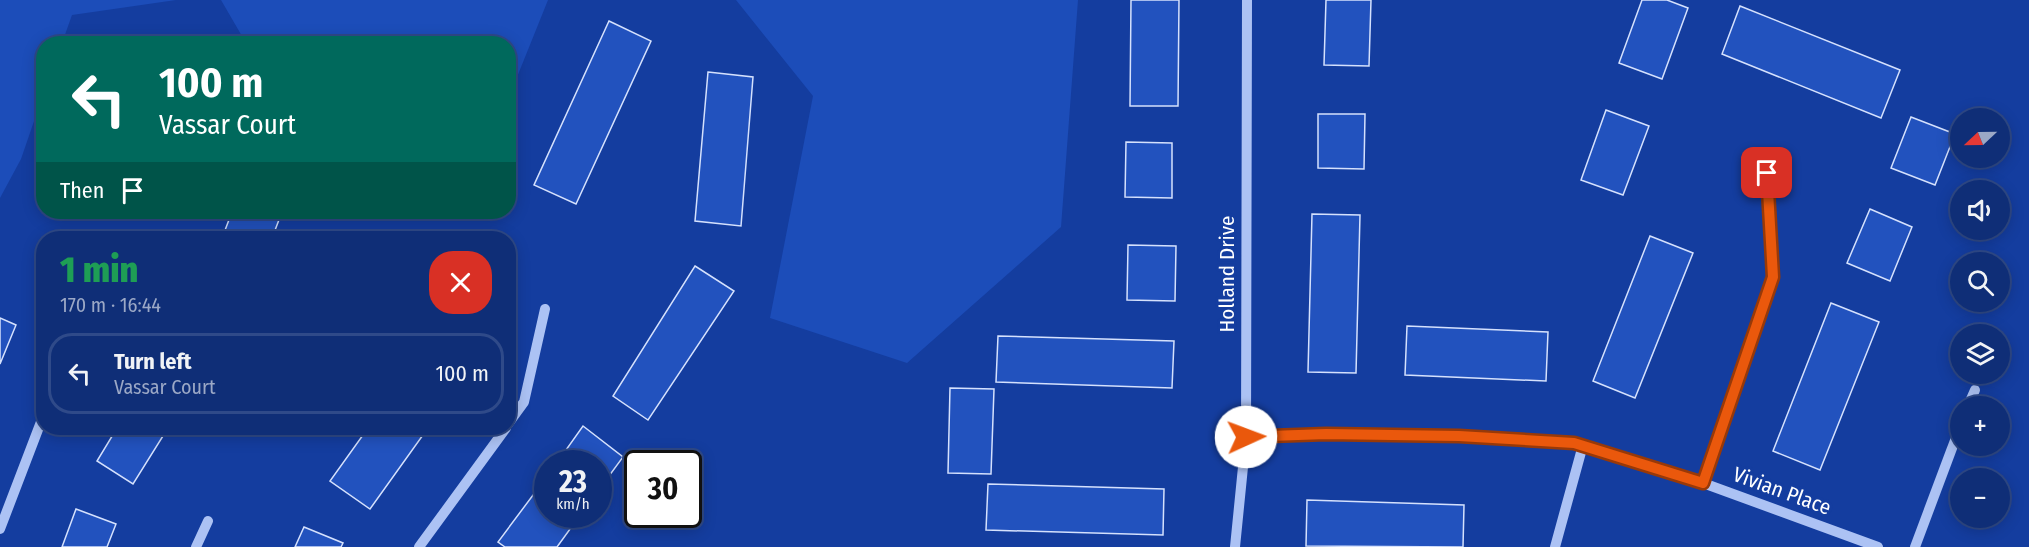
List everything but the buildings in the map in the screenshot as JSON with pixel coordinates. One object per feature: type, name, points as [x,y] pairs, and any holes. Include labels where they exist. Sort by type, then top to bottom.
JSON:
[{"type":"street","name":"Holland Drive","points":[[1235,547],[1246,437],[1247,0]]},
{"type":"street","points":[[1703,483],[1773,277],[1767,173]]},
{"type":"street","points":[[516,413],[524,402],[545,309]]},
{"type":"street","points":[[1972,396],[1975,390]]},
{"type":"street","name":"Vivian Place","points":[[1246,437],[1326,434],[1459,436],[1574,443],[1703,483],[1878,547]]},
{"type":"street","points":[[0,529],[36,435]]},
{"type":"street","points":[[419,547],[500,435]]},
{"type":"street","points":[[1555,547],[1583,445]]},
{"type":"street","points":[[1915,547],[1950,454]]},
{"type":"street","points":[[196,547],[208,521]]},
{"type":"shaded area","points":[[0,0],[176,0],[72,15],[64,36],[36,36],[36,115],[21,159],[0,198]]},
{"type":"shaded area","points":[[221,0],[548,0],[516,80],[516,36],[242,36]]},
{"type":"shaded area","points":[[736,0],[1078,0],[1061,227],[907,363],[770,318],[813,96]]},
{"type":"route","points":[[1246,437],[1326,434],[1459,436],[1574,443],[1703,483],[1773,277],[1767,173]]}]
